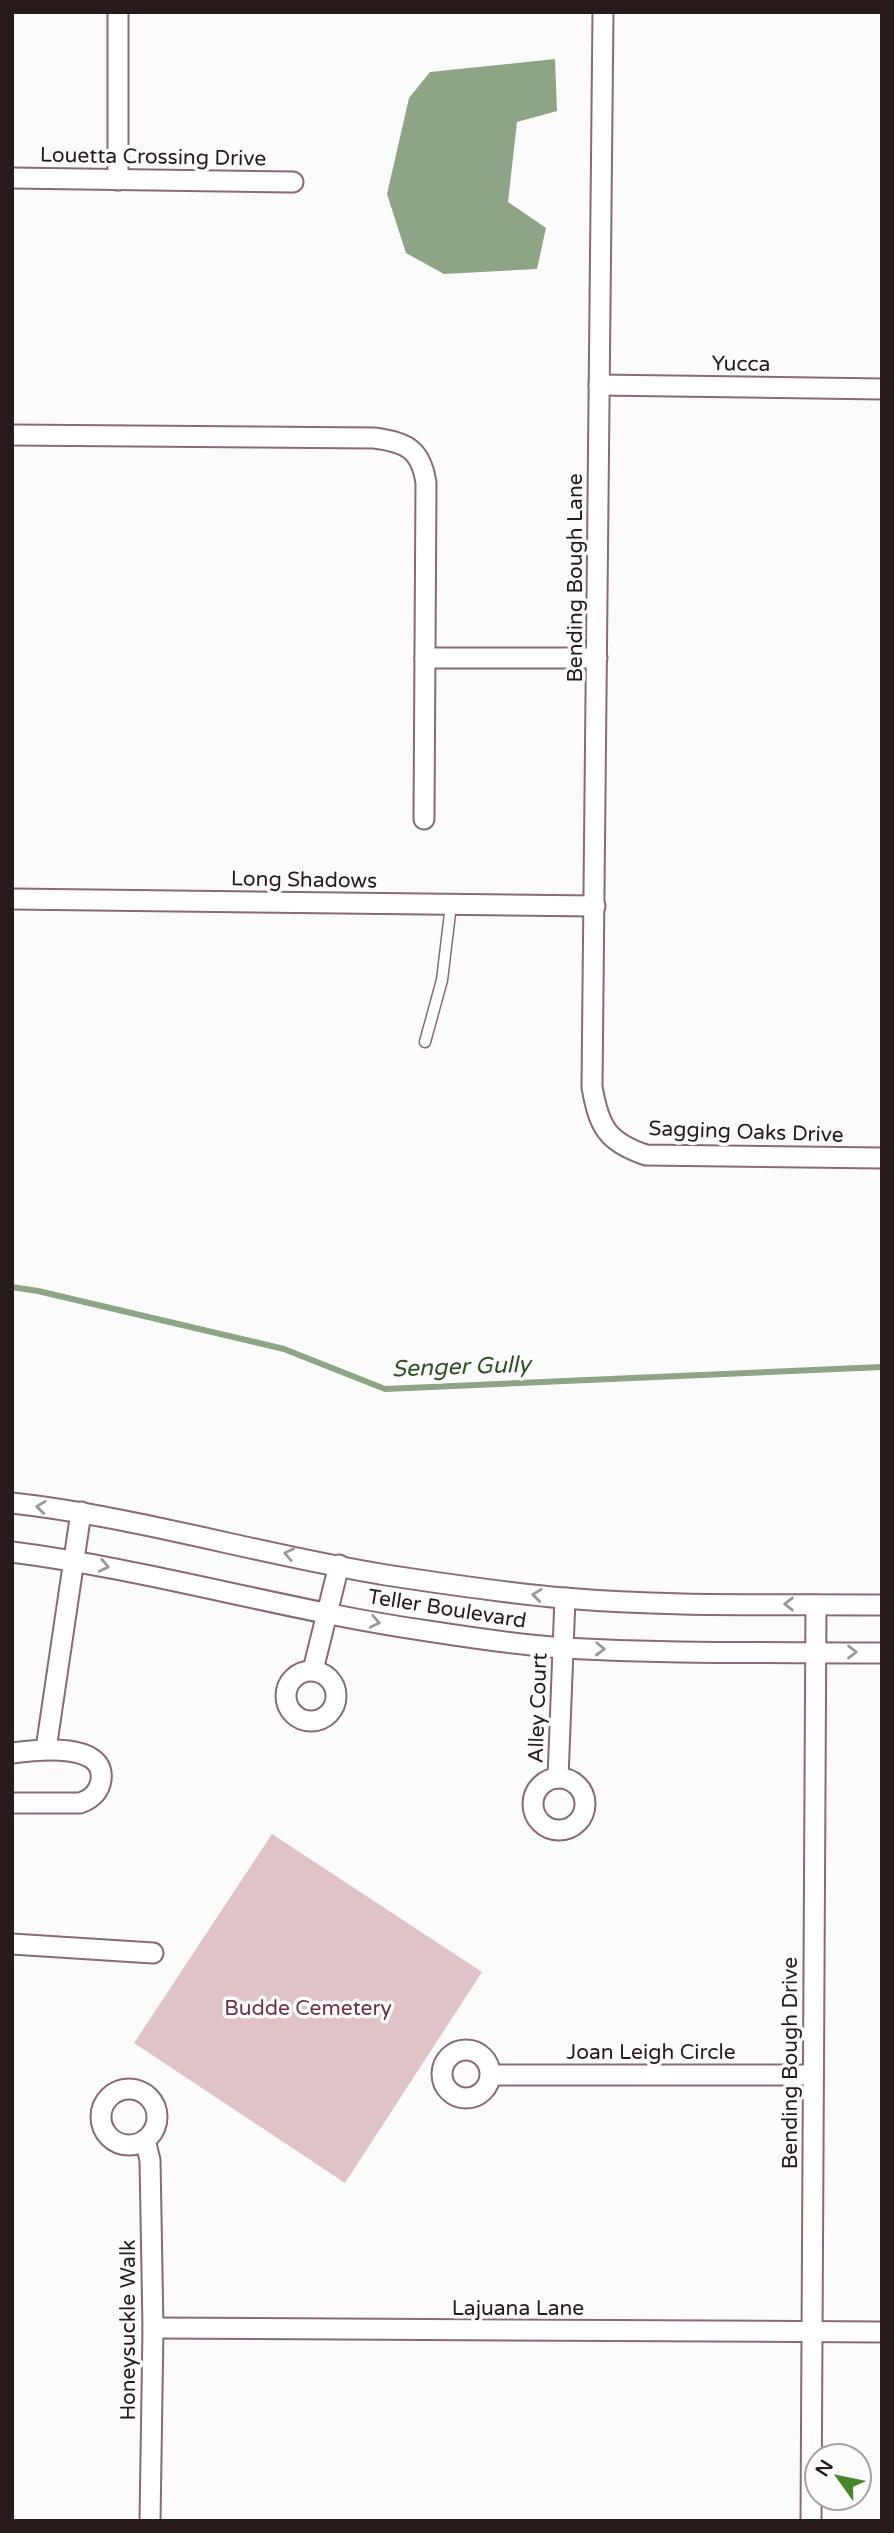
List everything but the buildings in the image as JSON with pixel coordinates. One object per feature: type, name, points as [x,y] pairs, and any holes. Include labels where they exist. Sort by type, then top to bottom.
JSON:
[{"type":"street","points":[[118,12],[118,180]]},
{"type":"street","name":"Bending Bough Lane","points":[[603,12],[592,1087],[603,1127],[612,1139]]},
{"type":"street","name":"Louetta Crossing Drive","points":[[12,178],[293,183]]},
{"type":"street","name":"Yucca","points":[[599,385],[882,389]]},
{"type":"street","points":[[12,435],[374,438],[403,444],[420,459],[426,483],[424,819]]},
{"type":"street","points":[[425,657],[597,658]]},
{"type":"street","name":"Long Shadows","points":[[12,899],[595,906]]},
{"type":"street","name":"Sagging Oaks Drive","points":[[612,1139],[634,1151],[661,1156],[882,1158]]},
{"type":"street","name":"Teller Boulevard","points":[[12,1503],[81,1512],[383,1574],[565,1598],[648,1602],[882,1605]]},
{"type":"street","points":[[46,1749],[81,1512]]},
{"type":"street","name":"Teller Boulevard","points":[[12,1552],[74,1560],[425,1631],[563,1648],[882,1653]]},
{"type":"street","points":[[313,1670],[339,1565]]},
{"type":"street","name":"Alley Court","points":[[558,1778],[565,1598]]},
{"type":"street","name":"Bending Bough Drive","points":[[811,2521],[816,1605]]},
{"type":"street","points":[[12,1753],[46,1749],[78,1752],[97,1764],[101,1773],[97,1792],[80,1803],[12,1802]]},
{"type":"street","points":[[12,1944],[93,1947],[153,1953]]},
{"type":"street","name":"Joan Leigh Circle","points":[[491,2075],[812,2075]]},
{"type":"street","name":"Honeysuckle Walk","points":[[145,2140],[150,2160],[153,2328],[150,2521]]},
{"type":"street","name":"Lajuana Lane","points":[[153,2328],[882,2332]]},
{"type":"lane","points":[[425,1042],[442,979],[451,905]]},
{"type":"green space","name":"Budde Cemetery","points":[[272,1834],[482,1972],[345,2183],[134,2043]]},
{"type":"shaded area","points":[[555,59],[557,111],[517,122],[508,202],[546,228],[537,269],[444,274],[406,253],[387,194],[409,98],[430,72]]},
{"type":"waterway","name":"Senger Gully","points":[[12,1287],[284,1349],[385,1389],[882,1367]]}]
